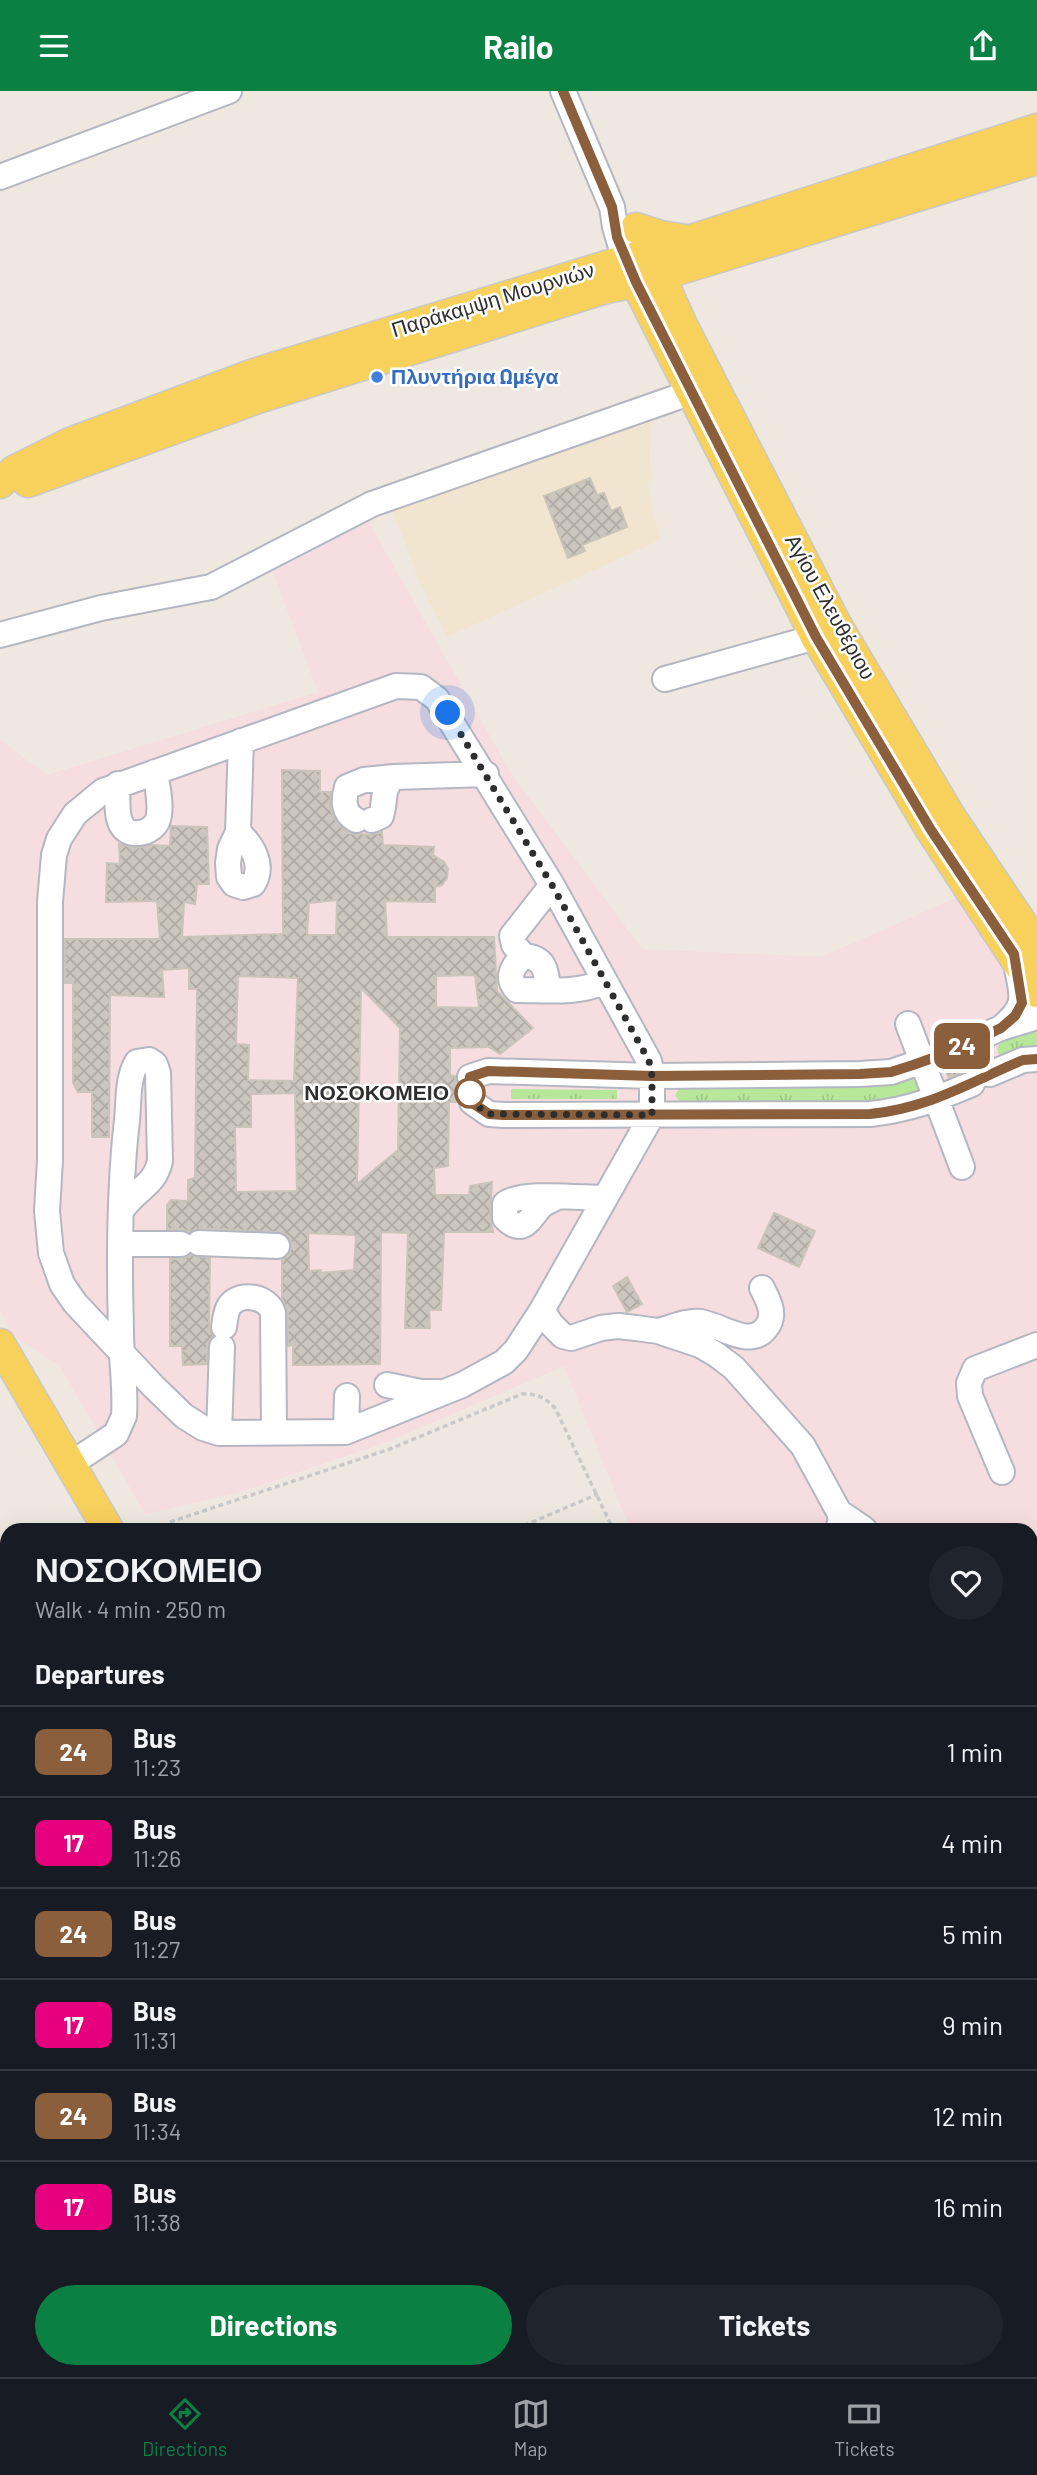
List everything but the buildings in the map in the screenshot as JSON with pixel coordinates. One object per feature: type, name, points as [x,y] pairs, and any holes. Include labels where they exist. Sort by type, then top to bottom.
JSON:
[{"type":"main road","name":"Παράκαμψη Μουρνιών","points":[[693,252],[1037,129]]},
{"type":"main road","name":"Παράκαμψη Μουρνιών","points":[[0,485],[20,485],[258,398],[606,288],[641,259],[693,252],[1037,159]]},
{"type":"main road","points":[[641,259],[653,235],[693,252],[681,290],[678,314]]},
{"type":"main road","name":"Αγίου Ελευθέριου","points":[[641,259],[678,314],[837,626],[950,816],[1025,950],[1037,992]]},
{"type":"main road","name":"Αγίου Ελευθέριου","points":[[641,259],[692,393],[816,637],[931,830],[1025,950]]},
{"type":"main road","points":[[0,1344],[104,1523]]},
{"type":"street","points":[[0,177],[229,91]]},
{"type":"street","points":[[563,91],[612,207],[641,259]]},
{"type":"street","points":[[612,207],[617,237],[641,259]]},
{"type":"street","points":[[0,635],[101,608],[211,587],[372,504],[633,411],[692,393]]},
{"type":"street","points":[[665,678],[816,637]]},
{"type":"street","points":[[396,686],[421,687],[438,699],[552,885],[603,982],[649,1061],[652,1076],[652,1115],[542,1310],[516,1350],[486,1374],[346,1431],[219,1433],[203,1428],[184,1416],[75,1303],[62,1284],[51,1253],[47,1211],[50,1160],[51,902],[54,855],[59,839],[75,814],[103,791],[241,741],[396,686]]},
{"type":"street","points":[[238,832],[241,741]]},
{"type":"street","points":[[118,784],[119,822],[124,829],[132,833],[142,832],[151,829],[158,815],[155,772]]},
{"type":"street","points":[[394,777],[387,783],[384,791],[381,816],[364,820],[350,817],[345,806],[347,787],[364,779],[394,777],[486,774]]},
{"type":"street","points":[[552,885],[512,936],[514,945],[524,956],[515,963],[511,972],[512,985],[517,990],[548,990],[578,989],[603,982]]},
{"type":"street","points":[[1001,1028],[1015,1016],[1022,1003],[1025,950]]},
{"type":"street","points":[[470,1077],[488,1071],[652,1076],[891,1072],[967,1044],[1001,1028],[1037,1017]]},
{"type":"street","points":[[908,1024],[962,1167]]},
{"type":"street","points":[[471,1102],[489,1114],[870,1114],[898,1111],[936,1099],[1032,1058]]},
{"type":"street","points":[[69,1465],[107,1442],[121,1427],[125,1396],[121,1351],[121,1244],[122,1210],[129,1087],[137,1062],[149,1060],[155,1064],[158,1073],[160,1161],[158,1172],[151,1182],[129,1199],[122,1210]]},
{"type":"street","points":[[555,1198],[604,1198]]},
{"type":"street","points":[[121,1244],[277,1246]]},
{"type":"street","points":[[658,1331],[701,1322],[731,1333],[756,1335],[765,1330],[771,1320],[770,1303],[762,1288]]},
{"type":"street","points":[[219,1433],[223,1337],[230,1305],[236,1301],[257,1298],[271,1305],[273,1313],[274,1431]]},
{"type":"street","points":[[542,1310],[563,1336],[582,1335],[601,1328],[618,1326],[658,1331],[700,1345],[734,1368],[803,1446],[839,1521]]},
{"type":"street","points":[[1002,1472],[970,1396],[968,1383],[975,1369],[1037,1345]]},
{"type":"street","points":[[387,1385],[436,1393],[451,1389]]},
{"type":"street","points":[[346,1431],[347,1396]]},
{"type":"path","points":[[170,1522],[390,1448],[522,1394],[536,1394],[547,1399],[555,1408],[610,1523]]},
{"type":"path","points":[[530,1523],[597,1494]]},
{"type":"shaded area","points":[[651,417],[649,460],[652,478],[647,485],[660,540],[447,637],[420,583],[391,507]]},
{"type":"shaded area","points":[[368,521],[512,775],[642,949],[821,957],[967,893],[1017,992],[991,1028],[1012,1073],[1037,1066],[1037,1523],[628,1523],[564,1366],[390,1441],[238,1493],[145,1514],[59,1365],[14,1337],[0,1310],[0,740],[47,775],[318,692],[273,572]]},
{"type":"green space","points":[[1037,1028],[1037,1048],[1006,1059],[999,1055],[997,1048],[1001,1041]]},
{"type":"green space","points":[[911,1075],[917,1078],[922,1090],[920,1096],[895,1104],[682,1105],[675,1095],[683,1084]]},
{"type":"green space","points":[[511,1089],[617,1090],[617,1099],[511,1099]]},
{"type":"bus line","name":"24","points":[[563,91],[612,207],[617,237],[636,282],[816,637],[931,830],[1014,954],[1022,1003],[1015,1016],[1001,1028],[958,1049],[891,1072],[652,1076],[488,1071],[470,1077],[471,1102],[489,1114],[503,1115],[870,1114],[922,1105],[1023,1060],[1037,1059]]},
{"type":"place","name":"Πλυντήρια Ωμέγα","points":[[377,377]]},
{"type":"place","name":"ΝΟΣΟΚΟΜΕΙΟ","points":[[470,1093]]},
{"type":"route","points":[[448,713],[552,885],[603,982],[649,1061],[652,1076],[652,1115],[489,1114],[471,1102],[470,1093]]}]
